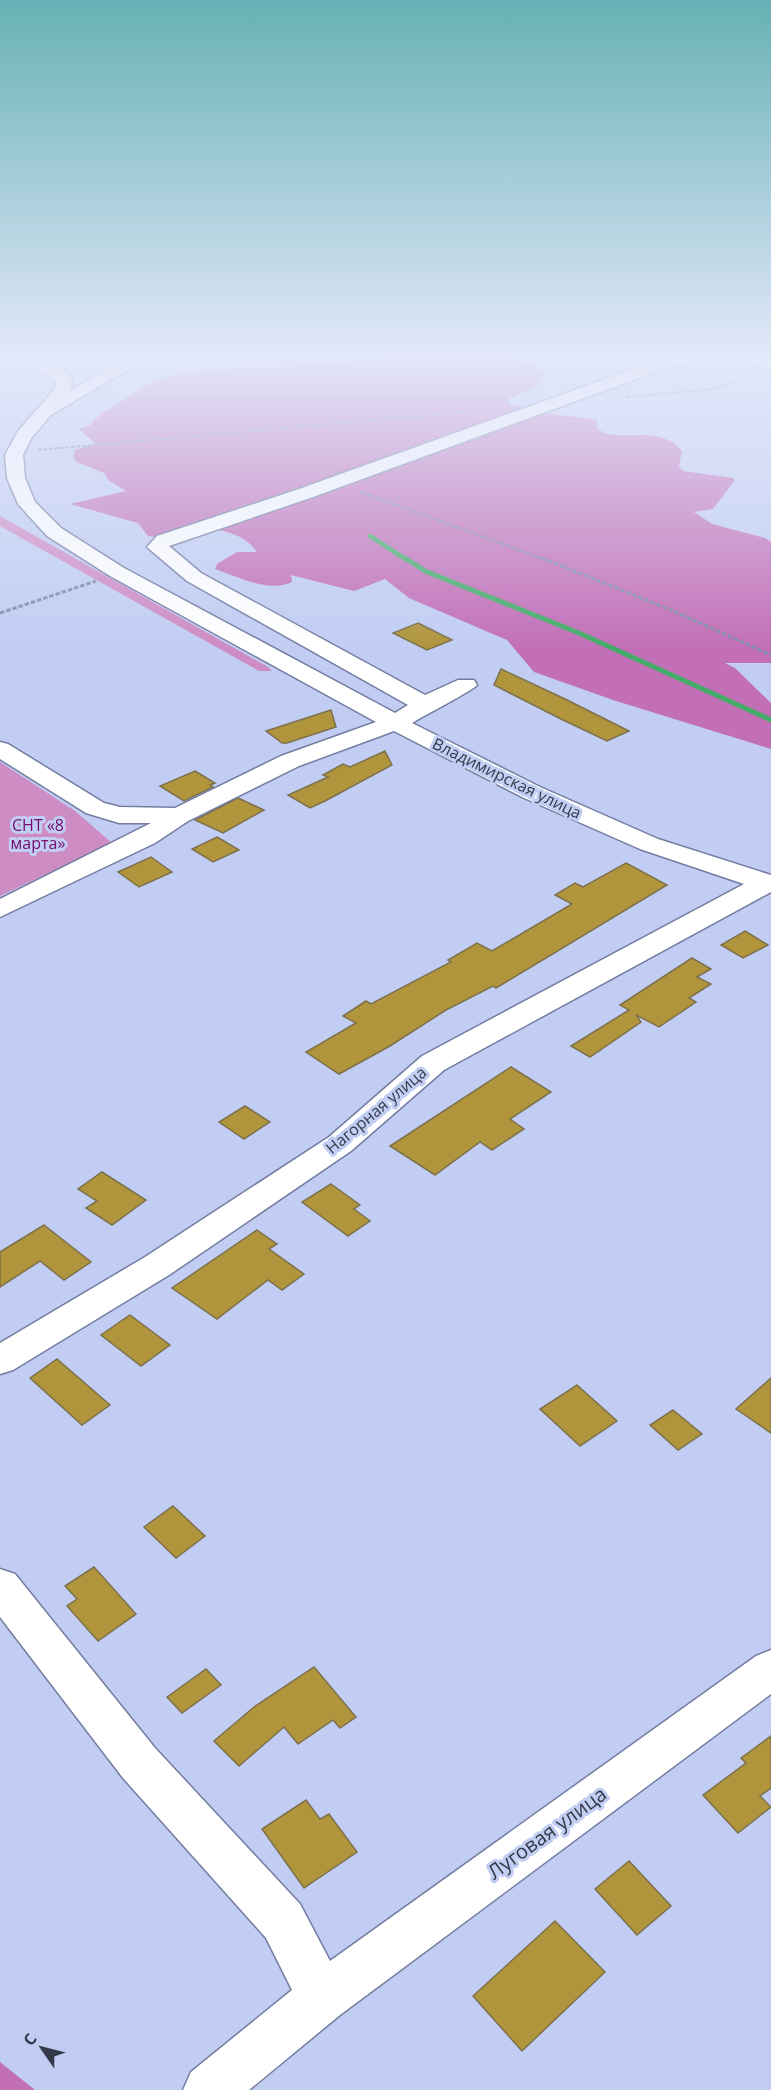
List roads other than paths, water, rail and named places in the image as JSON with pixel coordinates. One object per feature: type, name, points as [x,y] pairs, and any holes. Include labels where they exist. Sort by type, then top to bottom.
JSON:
[{"type":"street","name":"Владимирская улица","points":[[16,453],[15,478],[27,504],[54,532],[117,572],[395,723],[531,792],[649,844],[768,884]]},
{"type":"street","points":[[419,453],[164,540],[157,547],[185,567],[194,577],[425,705]]},
{"type":"street","points":[[0,909],[146,838],[179,816],[290,761],[395,723],[466,685]]},
{"type":"street","points":[[0,749],[95,808],[118,815],[179,816]]},
{"type":"street","name":"Нагорная улица","points":[[0,1360],[157,1266],[340,1144],[433,1063],[768,884]]},
{"type":"street","points":[[0,1586],[139,1763],[283,1921],[322,1997]]},
{"type":"street","name":"Луговая улица","points":[[209,2090],[322,1997],[771,1669]]},
{"type":"waterway","points":[[370,536],[407,560]]},
{"type":"waterway","points":[[405,558],[425,571],[579,633],[771,720]]},
{"type":"park label","name":"СНТ «8 марта»","points":[[38,834]]}]
